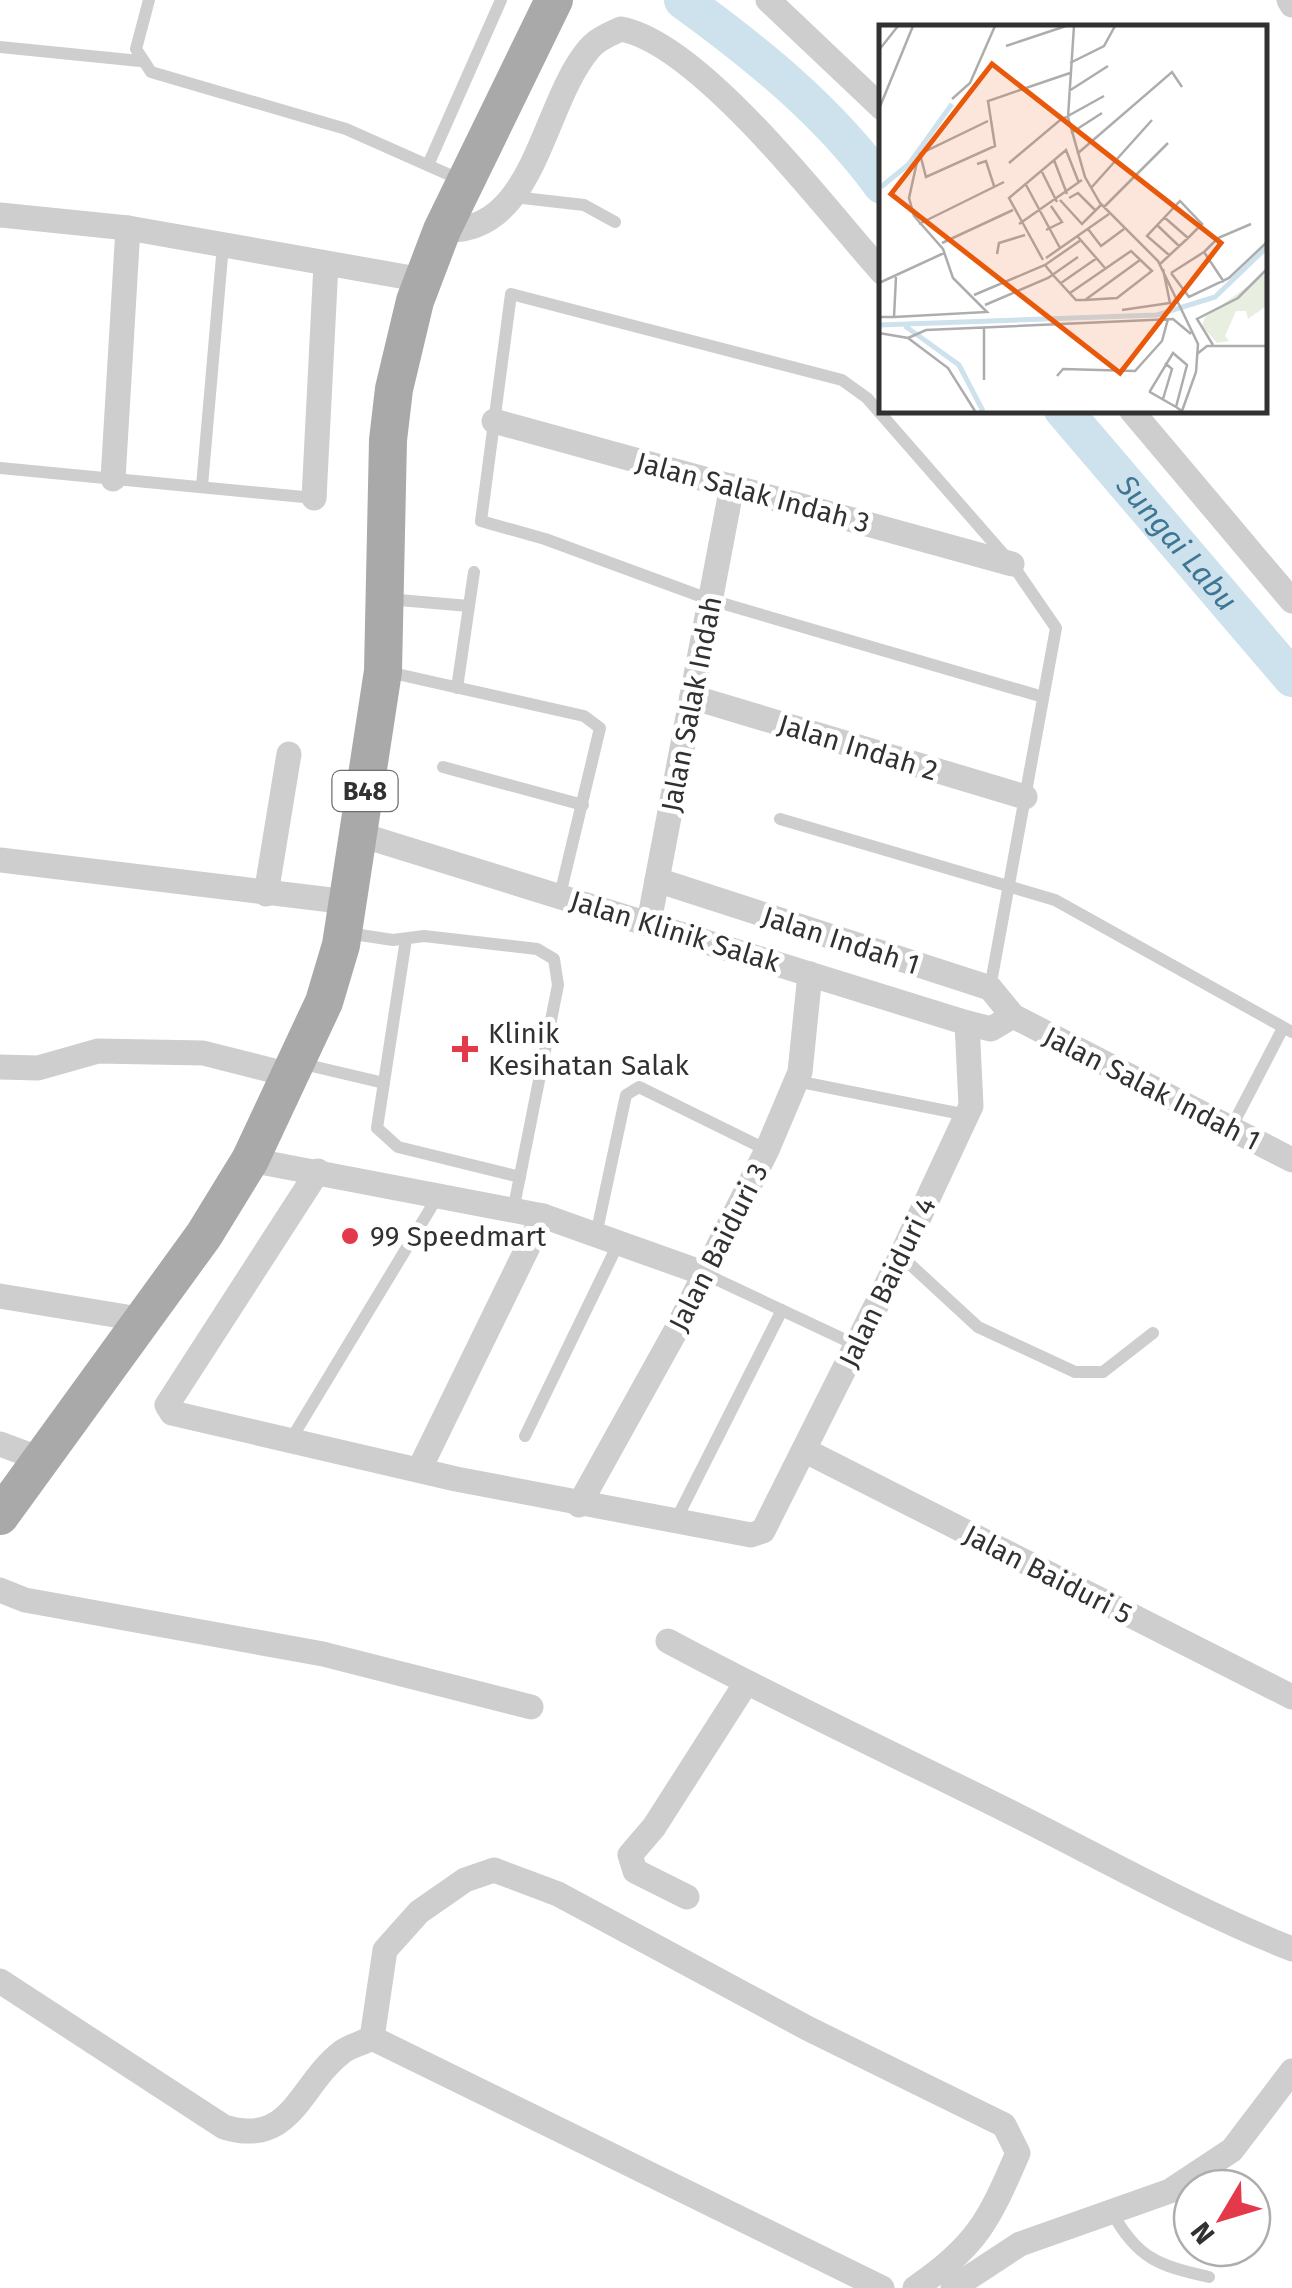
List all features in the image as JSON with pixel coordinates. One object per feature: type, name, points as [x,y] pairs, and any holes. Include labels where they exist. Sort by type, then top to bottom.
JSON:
[{"type":"main road","name":"B48","points":[[0,1516],[145,1320],[250,1160],[324,1002],[345,917],[383,671],[388,440],[394,389],[423,280],[442,230],[554,0]]},
{"type":"street","points":[[768,0],[879,105]]},
{"type":"street","points":[[442,230],[461,232],[494,218],[514,198],[587,51],[621,28],[666,46],[710,84],[879,269]]},
{"type":"street","points":[[0,216],[128,228],[423,280]]},
{"type":"street","points":[[112,479],[128,228]]},
{"type":"street","points":[[314,498],[326,264]]},
{"type":"street","points":[[1134,412],[1292,601]]},
{"type":"street","name":"Jalan Salak Indah 3","points":[[494,421],[1012,564]]},
{"type":"street","name":"Jalan Salak Indah","points":[[650,922],[732,486]]},
{"type":"street","name":"Jalan Indah 2","points":[[692,697],[1025,798]]},
{"type":"street","points":[[266,894],[289,754]]},
{"type":"street","name":"Jalan Klinik Salak","points":[[358,834],[810,974],[990,1023]]},
{"type":"street","points":[[0,860],[266,894],[345,917]]},
{"type":"street","name":"Jalan Indah 1","points":[[657,880],[990,988]]},
{"type":"street","name":"Jalan Baiduri 3","points":[[579,1505],[679,1325],[767,1150],[796,1081],[810,974]]},
{"type":"street","points":[[990,988],[990,1023]]},
{"type":"street","name":"Jalan Baiduri 4","points":[[675,1522],[752,1535],[763,1531],[902,1256],[967,1115],[990,1023]]},
{"type":"street","name":"Jalan Salak Indah 1","points":[[990,1023],[1230,1128],[1292,1160]]},
{"type":"street","points":[[0,1067],[38,1068],[98,1050],[186,1053],[293,1069]]},
{"type":"street","points":[[250,1160],[543,1216],[703,1273]]},
{"type":"street","points":[[318,1172],[168,1405],[172,1413],[579,1505],[675,1522]]},
{"type":"street","points":[[420,1470],[543,1216]]},
{"type":"street","points":[[0,1296],[145,1320]]},
{"type":"street","points":[[0,1444],[43,1460]]},
{"type":"street","name":"Jalan Baiduri 5","points":[[804,1450],[1292,1697]]},
{"type":"street","points":[[0,1590],[25,1600],[323,1654],[531,1707]]},
{"type":"street","points":[[668,1641],[1141,1882],[1292,1949]]},
{"type":"street","points":[[686,1897],[635,1870],[630,1855],[654,1828],[746,1683]]},
{"type":"street","points":[[372,2038],[385,1950],[420,1912],[465,1880],[494,1870],[558,1894],[807,2028],[1004,2125],[1018,2153],[987,2224],[951,2264],[915,2288]]},
{"type":"street","points":[[0,1981],[224,2128],[246,2134],[270,2130],[342,2052],[372,2038]]},
{"type":"street","points":[[372,2038],[882,2288]]},
{"type":"street","points":[[953,2288],[1020,2244],[1170,2191],[1232,2150],[1292,2071]]},
{"type":"lane","points":[[140,61],[138,31],[149,0]]},
{"type":"lane","points":[[428,165],[502,0]]},
{"type":"lane","points":[[0,48],[140,61],[151,72],[346,129],[463,181]]},
{"type":"lane","points":[[514,198],[584,205],[615,222]]},
{"type":"lane","points":[[202,486],[223,245]]},
{"type":"lane","points":[[879,412],[842,380],[511,294],[481,521],[545,539],[711,600],[1043,697]]},
{"type":"lane","points":[[879,412],[1012,564],[1056,628],[990,988]]},
{"type":"lane","points":[[0,468],[314,498]]},
{"type":"lane","points":[[457,688],[474,572]]},
{"type":"lane","points":[[386,599],[469,606]]},
{"type":"lane","points":[[383,671],[584,716],[600,728],[560,895]]},
{"type":"lane","points":[[443,767],[583,805]]},
{"type":"lane","points":[[780,820],[1056,900],[1288,1030],[1230,1128]]},
{"type":"lane","points":[[345,917],[406,939],[424,936],[537,948],[554,959],[558,984],[513,1210]]},
{"type":"lane","points":[[406,939],[377,1128],[398,1146],[520,1177]]},
{"type":"lane","points":[[293,1069],[384,1083]]},
{"type":"lane","points":[[796,1081],[967,1115]]},
{"type":"lane","points":[[525,1436],[607,1240],[626,1095],[639,1087],[767,1150]]},
{"type":"lane","points":[[290,1441],[438,1196]]},
{"type":"lane","points":[[902,1256],[978,1326],[1075,1372],[1103,1372],[1153,1333]]},
{"type":"lane","points":[[703,1273],[856,1345]]},
{"type":"lane","points":[[675,1522],[782,1310]]},
{"type":"lane","points":[[1112,2212],[1120,2229],[1156,2265],[1209,2277]]},
{"type":"waterway","name":"Sungai Labu","points":[[683,0],[815,108],[879,181]]},
{"type":"waterway","name":"Sungai Labu","points":[[1065,412],[1292,678]]},
{"type":"place","name":"Klinik Kesihatan Salak","points":[[465,1049]]},
{"type":"place","name":"99 Speedmart","points":[[350,1236]]}]
